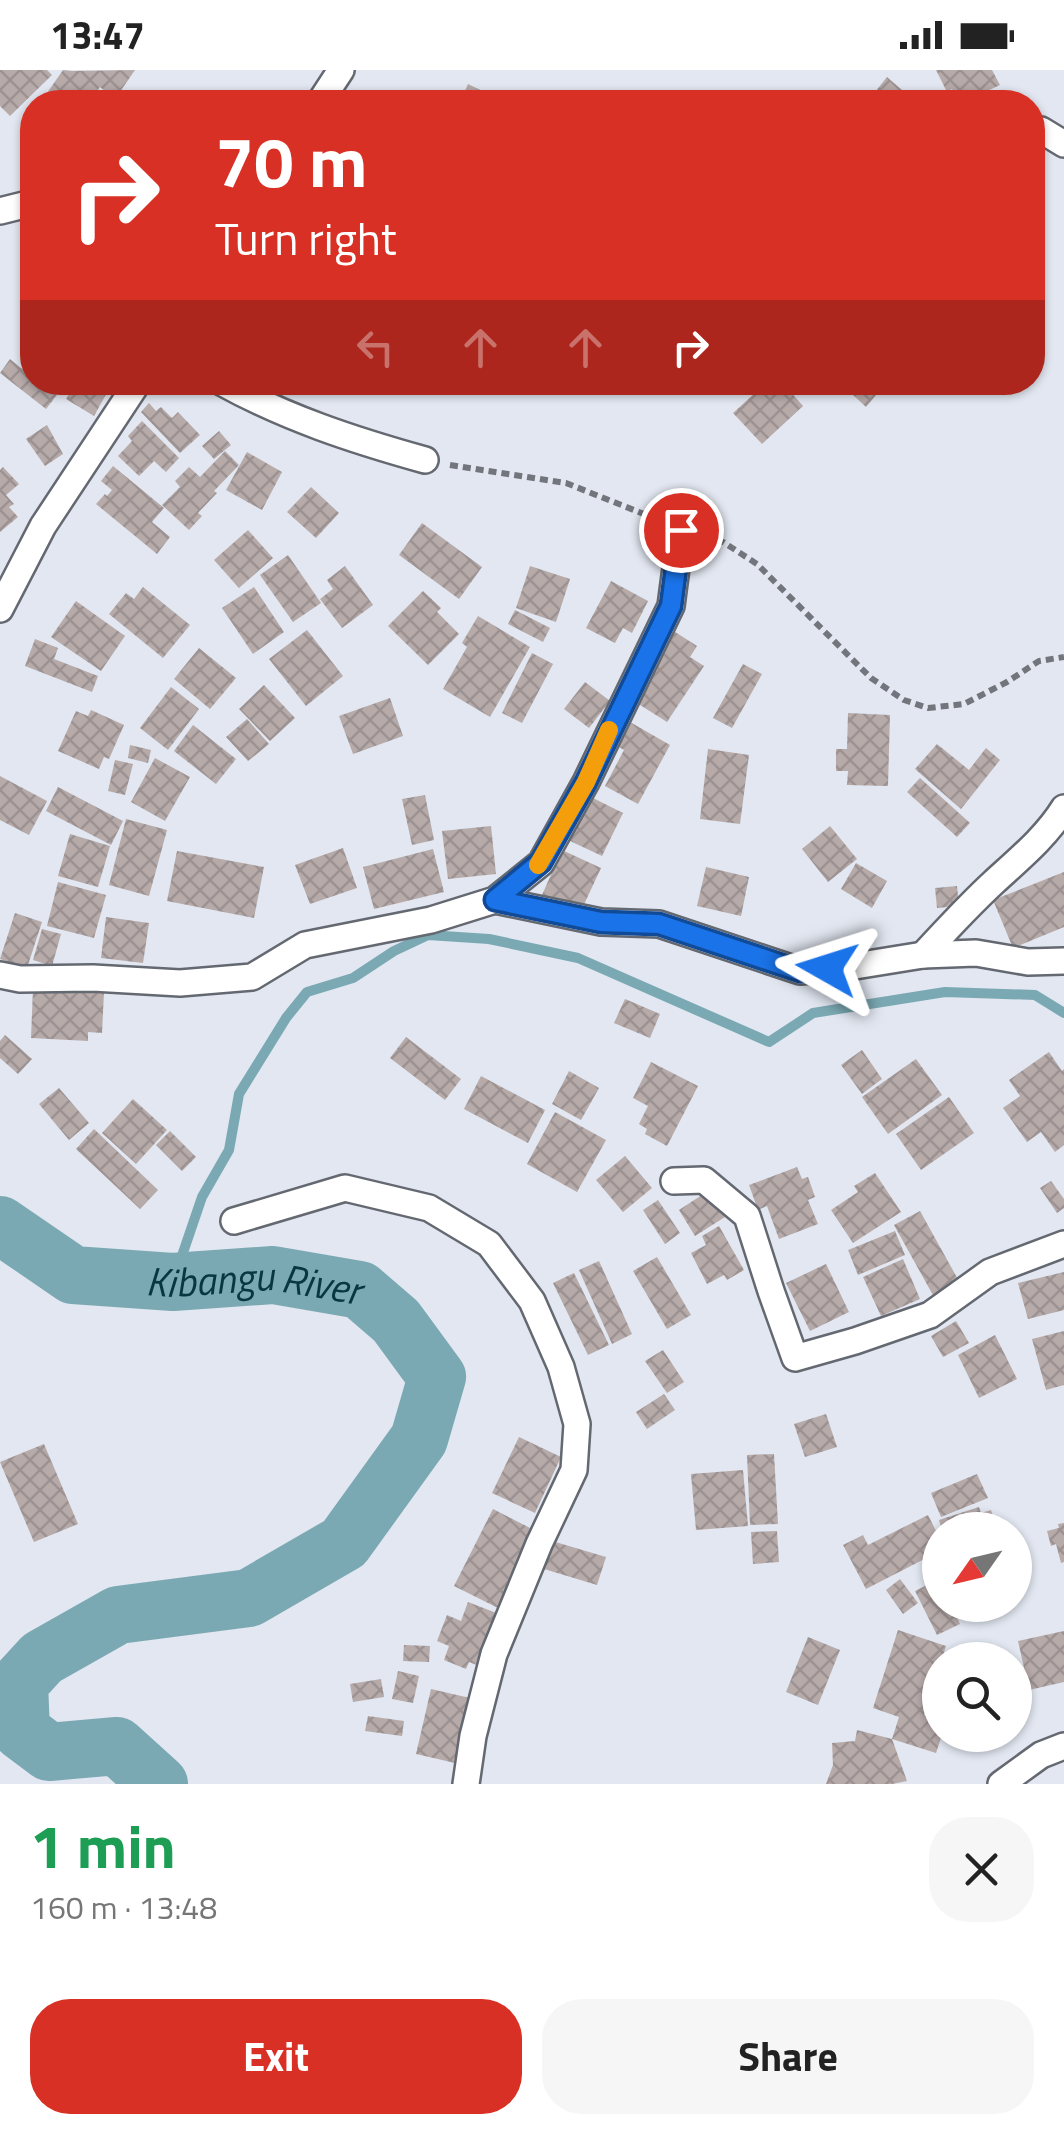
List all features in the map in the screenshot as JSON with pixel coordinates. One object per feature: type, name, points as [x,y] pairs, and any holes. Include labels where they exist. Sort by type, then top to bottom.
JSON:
[{"type":"street","points":[[0,609],[43,526],[129,395]]},
{"type":"street","points":[[244,395],[343,437],[424,460]]},
{"type":"street","points":[[0,975],[20,979],[180,983],[252,977],[305,944],[431,920],[495,900],[541,862],[586,782],[671,606],[681,530]]},
{"type":"street","points":[[923,954],[1022,858],[1064,808]]},
{"type":"street","points":[[495,900],[601,922],[659,924],[800,971],[923,954],[1064,961]]},
{"type":"street","points":[[674,1182],[704,1180],[747,1216],[795,1358],[930,1315],[990,1272],[1064,1244]]},
{"type":"street","points":[[234,1220],[346,1188],[429,1208],[489,1244],[532,1301],[562,1367],[578,1424],[574,1470],[494,1654],[473,1736],[466,1784]]},
{"type":"street","points":[[1001,1784],[1041,1755],[1064,1746]]},
{"type":"path","points":[[424,460],[566,483],[681,530],[723,542],[757,564],[871,678],[904,700],[928,708],[964,704],[1039,661],[1064,657]]},
{"type":"building","points":[[0,70],[47,70],[52,75],[37,90],[20,90],[20,106],[10,116],[0,106]]},
{"type":"building","points":[[63,70],[135,70],[121,90],[100,87],[49,90]]},
{"type":"building","points":[[936,70],[992,70],[1000,85],[989,90],[946,90]]},
{"type":"building","points":[[887,77],[902,90],[877,90]]},
{"type":"building","points":[[10,359],[20,367],[20,389],[0,373]]},
{"type":"building","points":[[28,395],[57,395],[46,409]]},
{"type":"building","points":[[69,395],[106,395],[94,416],[66,399]]},
{"type":"building","points":[[753,395],[793,395],[803,406],[762,444],[733,413]]},
{"type":"building","points":[[853,395],[876,395],[866,407]]},
{"type":"building","points":[[149,403],[156,411],[161,407],[172,418],[178,412],[200,435],[180,453],[141,412]]},
{"type":"building","points":[[142,421],[179,458],[166,472],[154,461],[139,476],[118,456],[132,441],[128,436]]},
{"type":"building","points":[[47,425],[63,454],[45,466],[26,439]]},
{"type":"building","points":[[219,431],[231,445],[214,459],[202,446]]},
{"type":"building","points":[[225,451],[239,465],[214,491],[217,493],[198,513],[202,516],[189,530],[162,505],[180,487],[175,481],[189,467],[200,477]]},
{"type":"building","points":[[247,452],[282,472],[262,510],[226,490]]},
{"type":"building","points":[[113,466],[164,508],[152,522],[170,537],[157,554],[96,504],[112,490],[101,481]]},
{"type":"building","points":[[3,467],[19,484],[6,495],[14,504],[9,507],[18,517],[0,532],[0,470]]},
{"type":"building","points":[[311,487],[339,513],[316,538],[287,512]]},
{"type":"building","points":[[422,523],[482,567],[459,599],[399,555]]},
{"type":"building","points":[[248,530],[273,558],[239,588],[214,560]]},
{"type":"building","points":[[288,555],[321,603],[293,622],[260,575]]},
{"type":"building","points":[[345,566],[373,605],[342,628],[320,599],[333,589],[327,580]]},
{"type":"building","points":[[530,566],[570,579],[556,622],[516,608]]},
{"type":"building","points":[[611,581],[648,601],[632,633],[623,628],[615,643],[586,628]]},
{"type":"building","points":[[143,587],[190,625],[163,658],[109,614],[126,593],[134,599]]},
{"type":"building","points":[[254,587],[284,632],[253,654],[222,608]]},
{"type":"building","points":[[423,591],[459,634],[428,665],[388,626]]},
{"type":"building","points":[[76,601],[125,636],[101,671],[51,637]]},
{"type":"building","points":[[515,610],[550,628],[543,642],[508,624]]},
{"type":"building","points":[[478,616],[530,647],[490,717],[443,689],[467,647],[462,643]]},
{"type":"building","points":[[307,630],[343,676],[306,706],[269,659]]},
{"type":"building","points":[[672,630],[697,646],[690,657],[704,666],[667,722],[629,698]]},
{"type":"building","points":[[35,639],[58,648],[54,659],[98,676],[92,692],[25,666]]},
{"type":"building","points":[[199,648],[236,678],[210,709],[174,679]]},
{"type":"building","points":[[532,653],[553,664],[522,723],[502,713]]},
{"type":"building","points":[[743,664],[762,674],[732,728],[713,718]]},
{"type":"building","points":[[585,682],[610,701],[589,728],[564,709]]},
{"type":"building","points":[[264,685],[295,718],[270,741],[239,709]]},
{"type":"building","points":[[171,687],[199,709],[168,750],[140,728]]},
{"type":"building","points":[[390,698],[403,736],[353,754],[339,716]]},
{"type":"building","points":[[91,710],[124,725],[109,759],[104,757],[99,769],[58,751],[76,711],[88,716]]},
{"type":"building","points":[[848,713],[890,715],[888,786],[847,785],[848,771],[836,771],[836,749],[847,749]]},
{"type":"building","points":[[247,719],[269,744],[248,761],[226,737]]},
{"type":"building","points":[[630,722],[670,745],[638,804],[605,786],[624,750],[617,746]]},
{"type":"building","points":[[193,725],[236,759],[216,784],[174,751]]},
{"type":"building","points":[[937,744],[969,770],[986,748],[1000,760],[961,809],[915,769]]},
{"type":"building","points":[[130,745],[151,750],[148,763],[128,758]]},
{"type":"building","points":[[708,749],[749,755],[740,824],[700,819]]},
{"type":"building","points":[[155,758],[190,777],[165,821],[131,802]]},
{"type":"building","points":[[115,760],[133,764],[125,795],[108,791]]},
{"type":"building","points":[[0,776],[47,801],[29,835],[0,820]]},
{"type":"building","points":[[920,778],[970,823],[957,837],[907,792]]},
{"type":"building","points":[[58,787],[123,821],[111,845],[46,811]]},
{"type":"building","points":[[425,795],[434,840],[412,845],[402,799]]},
{"type":"building","points":[[589,796],[623,813],[602,856],[568,840]]},
{"type":"building","points":[[126,819],[167,830],[149,896],[109,885]]},
{"type":"building","points":[[491,826],[496,874],[448,879],[442,831]]},
{"type":"building","points":[[830,826],[857,859],[828,882],[802,849]]},
{"type":"building","points":[[70,834],[110,846],[98,887],[58,876]]},
{"type":"building","points":[[343,848],[357,888],[310,904],[295,865]]},
{"type":"building","points":[[433,849],[444,892],[374,909],[363,867]]},
{"type":"building","points":[[562,850],[601,868],[580,913],[542,895]]},
{"type":"building","points":[[177,851],[264,867],[254,918],[167,901]]},
{"type":"building","points":[[856,863],[887,881],[872,908],[841,889]]},
{"type":"building","points":[[706,867],[749,877],[741,916],[697,906]]},
{"type":"building","points":[[1064,872],[1064,927],[1013,948],[993,900]]},
{"type":"building","points":[[58,882],[106,895],[94,938],[47,926]]},
{"type":"building","points":[[957,886],[959,906],[937,908],[935,888]]},
{"type":"building","points":[[15,913],[42,922],[27,968],[0,959]]},
{"type":"building","points":[[106,917],[149,923],[143,963],[101,958]]},
{"type":"building","points":[[42,929],[61,934],[52,966],[33,960]]},
{"type":"building","points":[[33,988],[104,992],[102,1033],[88,1032],[88,1041],[31,1038]]},
{"type":"building","points":[[625,999],[660,1014],[650,1038],[614,1023]]},
{"type":"building","points":[[5,1035],[32,1059],[18,1074],[0,1058],[0,1041]]},
{"type":"building","points":[[406,1037],[461,1079],[445,1100],[390,1058]]},
{"type":"building","points":[[862,1050],[882,1079],[862,1094],[841,1065]]},
{"type":"building","points":[[1049,1052],[1064,1069],[1064,1145],[1055,1152],[1041,1132],[1027,1142],[1003,1108],[1020,1096],[1009,1080]]},
{"type":"building","points":[[916,1059],[942,1095],[888,1134],[862,1097]]},
{"type":"building","points":[[651,1062],[698,1086],[667,1146],[645,1134],[647,1129],[639,1124],[648,1106],[633,1098]]},
{"type":"building","points":[[569,1071],[599,1088],[581,1120],[552,1104]]},
{"type":"building","points":[[481,1076],[545,1110],[528,1143],[464,1109]]},
{"type":"building","points":[[59,1088],[89,1123],[69,1140],[39,1104]]},
{"type":"building","points":[[949,1097],[974,1133],[921,1170],[896,1134]]},
{"type":"building","points":[[133,1099],[167,1130],[136,1164],[102,1133]]},
{"type":"building","points":[[555,1112],[606,1140],[577,1192],[527,1164]]},
{"type":"building","points":[[94,1129],[158,1190],[140,1209],[76,1149]]},
{"type":"building","points":[[170,1131],[196,1157],[182,1171],[156,1145]]},
{"type":"building","points":[[625,1156],[652,1188],[623,1212],[596,1180]]},
{"type":"building","points":[[797,1167],[802,1179],[808,1177],[815,1197],[808,1200],[818,1224],[779,1239],[767,1206],[758,1210],[749,1185]]},
{"type":"building","points":[[875,1173],[901,1212],[853,1243],[831,1210],[858,1192],[854,1186]]},
{"type":"building","points":[[1051,1181],[1064,1199],[1064,1208],[1057,1213],[1040,1188]]},
{"type":"building","points":[[708,1191],[725,1217],[695,1236],[679,1210]]},
{"type":"building","points":[[658,1200],[680,1233],[665,1244],[643,1210]]},
{"type":"building","points":[[920,1211],[960,1283],[934,1297],[894,1225]]},
{"type":"building","points":[[719,1226],[744,1270],[727,1280],[724,1275],[707,1284],[691,1253],[706,1245],[702,1236]]},
{"type":"building","points":[[895,1231],[905,1255],[858,1275],[848,1250]]},
{"type":"building","points":[[657,1257],[691,1315],[667,1329],[633,1271]]},
{"type":"building","points":[[903,1259],[920,1299],[881,1316],[863,1277]]},
{"type":"building","points":[[599,1261],[632,1334],[612,1344],[579,1270]]},
{"type":"building","points":[[826,1264],[849,1312],[810,1331],[786,1283]]},
{"type":"building","points":[[1064,1272],[1064,1310],[1028,1319],[1018,1283]]},
{"type":"building","points":[[574,1273],[609,1345],[588,1355],[553,1283]]},
{"type":"building","points":[[956,1321],[969,1343],[943,1357],[931,1336]]},
{"type":"building","points":[[1064,1331],[1064,1385],[1046,1390],[1032,1339]]},
{"type":"building","points":[[995,1335],[1017,1379],[979,1398],[958,1355]]},
{"type":"building","points":[[663,1350],[684,1382],[667,1393],[645,1361]]},
{"type":"building","points":[[664,1394],[675,1410],[647,1429],[636,1412]]},
{"type":"building","points":[[826,1414],[837,1447],[805,1457],[794,1424]]},
{"type":"building","points":[[519,1437],[561,1457],[535,1513],[492,1493]]},
{"type":"building","points":[[44,1444],[78,1524],[34,1542],[0,1462]]},
{"type":"building","points":[[774,1454],[778,1524],[750,1525],[747,1455]]},
{"type":"building","points":[[743,1470],[748,1526],[696,1530],[691,1474]]},
{"type":"building","points":[[977,1474],[988,1498],[953,1512],[939,1512],[931,1493]]},
{"type":"building","points":[[493,1509],[538,1532],[500,1609],[454,1586]]},
{"type":"building","points":[[922,1518],[922,1560],[866,1589],[843,1545],[863,1535],[868,1545]]},
{"type":"building","points":[[1064,1523],[1061,1563],[1056,1544],[1051,1546],[1047,1531]]},
{"type":"building","points":[[777,1531],[779,1562],[753,1564],[751,1532]]},
{"type":"building","points":[[552,1541],[606,1557],[597,1585],[544,1569]]},
{"type":"building","points":[[900,1579],[918,1603],[903,1614],[886,1590]]},
{"type":"building","points":[[468,1602],[499,1614],[479,1666],[469,1662],[466,1669],[444,1660],[449,1646],[437,1641],[447,1615],[461,1621]]},
{"type":"building","points":[[930,1622],[959,1622],[960,1624],[937,1635]]},
{"type":"building","points":[[898,1630],[934,1642],[922,1642],[922,1749],[892,1739],[899,1717],[873,1708]]},
{"type":"building","points":[[1064,1631],[1064,1682],[1032,1689],[1032,1642],[1018,1641]]},
{"type":"building","points":[[808,1637],[840,1650],[818,1705],[786,1692]]},
{"type":"building","points":[[404,1645],[430,1646],[429,1662],[403,1661]]},
{"type":"building","points":[[398,1671],[419,1676],[413,1703],[392,1699]]},
{"type":"building","points":[[381,1679],[384,1697],[353,1702],[350,1684]]},
{"type":"building","points":[[431,1689],[470,1698],[455,1763],[416,1754]]},
{"type":"building","points":[[368,1716],[404,1721],[402,1736],[365,1731]]},
{"type":"building","points":[[857,1730],[892,1739],[907,1781],[826,1784],[833,1765],[832,1743],[855,1741]]},
{"type":"waterway","points":[[173,1282],[202,1197],[229,1150],[239,1094],[286,1018],[307,992],[353,978],[394,951],[428,935],[489,939],[578,958],[769,1042],[813,1013],[945,992],[1035,995],[1064,1013]]},
{"type":"waterway","name":"Kibangu River","points":[[0,1225],[73,1275],[173,1282],[273,1275],[360,1290],[396,1321],[437,1377],[419,1439],[344,1543],[249,1598],[118,1615],[42,1658],[19,1683],[21,1731],[49,1752],[117,1746],[159,1784]]},
{"type":"slow traffic","points":[[538,865],[586,782],[609,730]]},
{"type":"route","points":[[681,530],[671,606],[586,782],[541,862],[495,900],[601,922],[659,924],[800,971],[827,968]]}]
